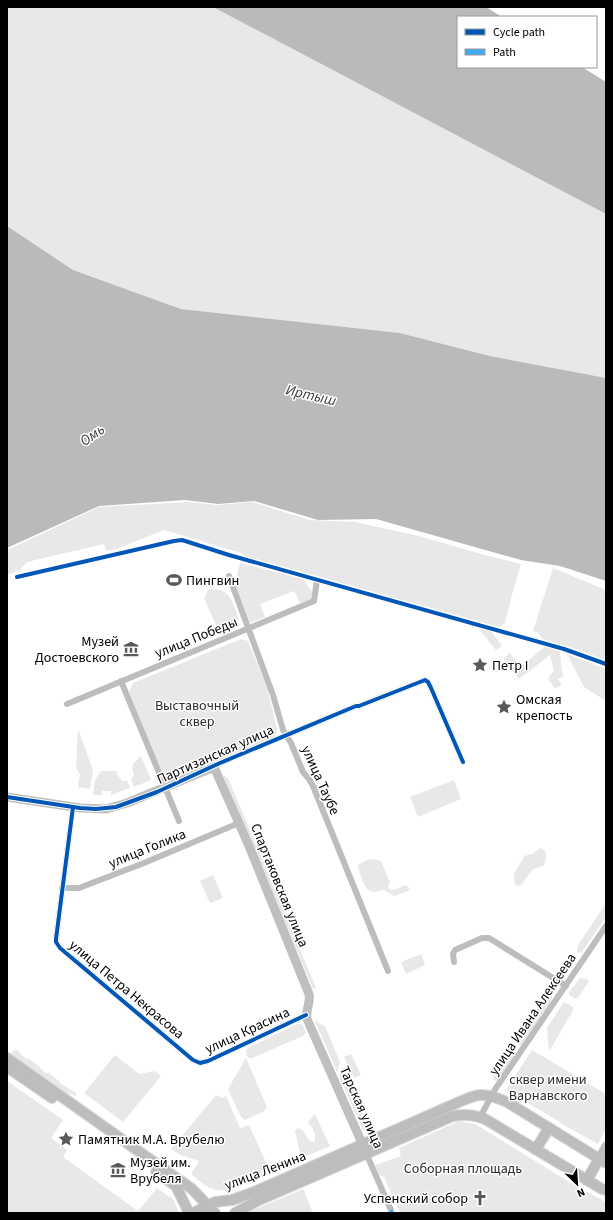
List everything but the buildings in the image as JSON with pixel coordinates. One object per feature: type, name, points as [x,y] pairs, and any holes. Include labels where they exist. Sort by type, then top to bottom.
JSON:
[{"type":"main road","points":[[7,1058],[186,1185],[211,1209]]},
{"type":"main road","points":[[7,1067],[176,1186],[189,1213]]},
{"type":"main road","name":"улица Ленина","points":[[193,1213],[211,1209],[214,1202],[232,1200],[300,1177],[364,1149],[450,1106],[477,1095],[483,1094],[492,1096]]},
{"type":"main road","points":[[492,1096],[506,1102],[603,1161],[587,1180]]},
{"type":"main road","name":"улица Ленина","points":[[364,1149],[453,1116],[466,1115],[480,1117]]},
{"type":"main road","points":[[480,1117],[536,1149],[605,1192]]},
{"type":"main road","points":[[536,1149],[549,1128]]},
{"type":"main road","name":"улица Ленина","points":[[236,1212],[300,1177]]},
{"type":"street","name":"улица Таубе","points":[[229,576],[273,695],[283,730],[291,743],[303,772],[313,786],[388,971]]},
{"type":"street","name":"улица Победы","points":[[68,704],[314,601],[316,580]]},
{"type":"street","name":"Партизанская улица","points":[[7,798],[72,807],[106,809],[127,803],[165,788],[220,763],[356,706],[360,706],[425,680],[431,688],[463,762]]},
{"type":"street","points":[[121,682],[179,822]]},
{"type":"street","name":"Спартаковская улица","points":[[214,767],[239,823],[309,994],[310,1003],[306,1015]]},
{"type":"street","name":"улица Петра Некрасова","points":[[72,807],[56,938],[58,945],[197,1061]]},
{"type":"street","name":"улица Голика","points":[[62,888],[73,889],[86,885],[137,866],[239,823]]},
{"type":"street","name":"улица Ивана Алексеева","points":[[480,1117],[496,1088],[606,926]]},
{"type":"street","points":[[454,962],[453,954],[455,950],[482,938],[489,938],[566,986]]},
{"type":"street","name":"улица Красина","points":[[197,1061],[203,1063],[208,1061],[306,1015]]},
{"type":"street","name":"Тарская улица","points":[[306,1015],[391,1210]]},
{"type":"street","points":[[603,1161],[606,1146]]},
{"type":"green space","points":[[7,7],[213,7],[606,214],[606,378],[490,356],[400,333],[181,309],[73,270],[7,226]]},
{"type":"green space","points":[[189,502],[217,505],[252,502],[310,520],[355,522],[419,536],[521,564],[505,623],[499,627],[245,556],[241,553],[164,530],[119,548],[106,551],[104,544],[27,562],[20,570],[7,575],[7,550],[99,507]]},
{"type":"green space","points":[[240,563],[303,579],[312,592],[311,599],[300,603],[294,591],[260,604],[265,617],[250,623],[235,583]]},
{"type":"green space","points":[[553,568],[606,590],[606,660],[542,639],[538,632],[533,631]]},
{"type":"green space","points":[[209,589],[222,591],[230,597],[239,619],[226,631],[220,634],[204,598]]},
{"type":"green space","points":[[478,628],[491,631],[502,646],[496,650]]},
{"type":"green space","name":"Выставочный сквер","points":[[241,639],[248,641],[267,687],[277,729],[276,736],[171,781],[167,781],[163,777],[129,691],[133,683]]},
{"type":"green space","points":[[546,646],[560,652],[562,672],[564,676],[558,679],[562,685],[555,689],[548,679],[554,671],[550,655],[519,679],[503,659],[510,653],[520,667]]},
{"type":"green space","points":[[567,654],[606,669],[606,701],[584,687]]},
{"type":"green space","points":[[78,729],[93,770],[90,789],[78,787],[80,774],[76,768]]},
{"type":"green space","points":[[141,756],[151,780],[134,787],[131,780],[134,775],[133,766]]},
{"type":"green space","points":[[101,771],[117,771],[117,774],[122,781],[127,781],[130,788],[111,795],[111,791],[102,791],[102,795],[93,795],[95,780]]},
{"type":"green space","points":[[223,775],[228,778],[316,988],[313,989]]},
{"type":"green space","points":[[454,780],[461,799],[418,817],[410,797]]},
{"type":"green space","points":[[540,848],[546,852],[546,858],[543,866],[533,869],[521,885],[516,886],[514,881],[515,873],[524,856],[533,854]]},
{"type":"green space","points":[[369,859],[379,860],[382,863],[390,883],[388,886],[389,889],[393,890],[406,885],[410,889],[394,896],[384,890],[374,892],[368,889],[363,882],[358,865]]},
{"type":"green space","points":[[213,875],[223,898],[210,903],[200,881]]},
{"type":"green space","points":[[605,905],[606,917],[582,952],[578,953],[578,945]]},
{"type":"green space","points":[[421,954],[425,965],[406,974],[401,962]]},
{"type":"green space","points":[[580,978],[587,979],[589,981],[576,999],[569,995],[569,992]]},
{"type":"green space","points":[[548,993],[552,994],[550,1004],[522,1047],[518,1044],[521,1033]]},
{"type":"green space","points":[[564,1002],[573,1007],[573,1010],[549,1052],[547,1028]]},
{"type":"green space","points":[[317,1020],[318,1023],[325,1026],[340,1062],[337,1072],[315,1021]]},
{"type":"green space","points":[[297,1024],[302,1024],[306,1032],[303,1036],[252,1058],[247,1056],[246,1051],[248,1048]]},
{"type":"green space","points":[[17,1050],[21,1053],[20,1054],[27,1059],[28,1058],[47,1074],[48,1072],[60,1083],[76,1093],[76,1096],[64,1092],[10,1055],[13,1051]]},
{"type":"green space","name":"сквер имени Варнавского","points":[[532,1050],[606,1094],[606,1129],[598,1144],[506,1090]]},
{"type":"green space","points":[[509,1052],[512,1052],[515,1056],[499,1079],[496,1081],[493,1080],[493,1077]]},
{"type":"green space","points":[[351,1054],[361,1075],[354,1078],[344,1057]]},
{"type":"green space","points":[[115,1055],[139,1074],[155,1071],[161,1076],[123,1122],[84,1093]]},
{"type":"green space","points":[[246,1058],[267,1107],[264,1111],[245,1120],[241,1117],[228,1089]]},
{"type":"green space","points":[[343,1067],[370,1128],[363,1131],[339,1076]]},
{"type":"green space","points":[[7,1081],[63,1120],[51,1138],[67,1150],[63,1157],[138,1211],[157,1188],[174,1200],[179,1213],[7,1213]]},
{"type":"green space","points":[[216,1095],[222,1098],[226,1096],[240,1128],[249,1125],[271,1173],[226,1190],[209,1188],[191,1174],[199,1161],[180,1155],[171,1149]]},
{"type":"green space","points":[[315,1114],[330,1146],[304,1157],[300,1153],[295,1131],[299,1128],[301,1129],[310,1141],[314,1142],[315,1134],[308,1122]]},
{"type":"green space","name":"Соборная площадь","points":[[459,1121],[475,1124],[574,1185],[606,1202],[606,1213],[400,1213],[384,1177],[379,1175],[375,1165],[401,1156],[399,1148]]},
{"type":"green space","points":[[303,1189],[313,1213],[249,1213],[249,1212]]},
{"type":"water","points":[[213,7],[486,7],[500,16],[457,16],[457,68],[584,68],[606,82],[606,214]]},
{"type":"water","points":[[7,226],[73,270],[181,309],[400,333],[490,356],[606,378],[606,581],[560,566],[521,560],[376,519],[318,520],[254,501],[218,504],[185,500],[99,506],[7,548]]},
{"type":"cycle path","points":[[17,577],[182,540],[229,555],[564,649],[606,664]]},
{"type":"cycle path","points":[[7,797],[80,808],[96,809],[116,807],[157,792],[220,763],[356,706],[425,680],[431,688],[463,762]]},
{"type":"cycle path","points":[[73,807],[56,939],[56,942],[60,948],[193,1060],[200,1063],[208,1061],[306,1015]]},
{"type":"place","name":"Пингвин","points":[[174,580]]},
{"type":"place","name":"Музей Достоевского","points":[[131,649]]},
{"type":"place","name":"Петр I","points":[[480,665]]},
{"type":"place","name":"Омская крепость","points":[[504,707]]},
{"type":"place","name":"Памятник М.А. Врубелю","points":[[66,1139]]},
{"type":"place","name":"Музей им. Врубеля","points":[[118,1170]]},
{"type":"place","name":"Успенский собор","points":[[480,1198]]},
{"type":"water label","name":"Иртыш","points":[[311,395]]},
{"type":"water label","name":"Омь","points":[[92,435]]}]
